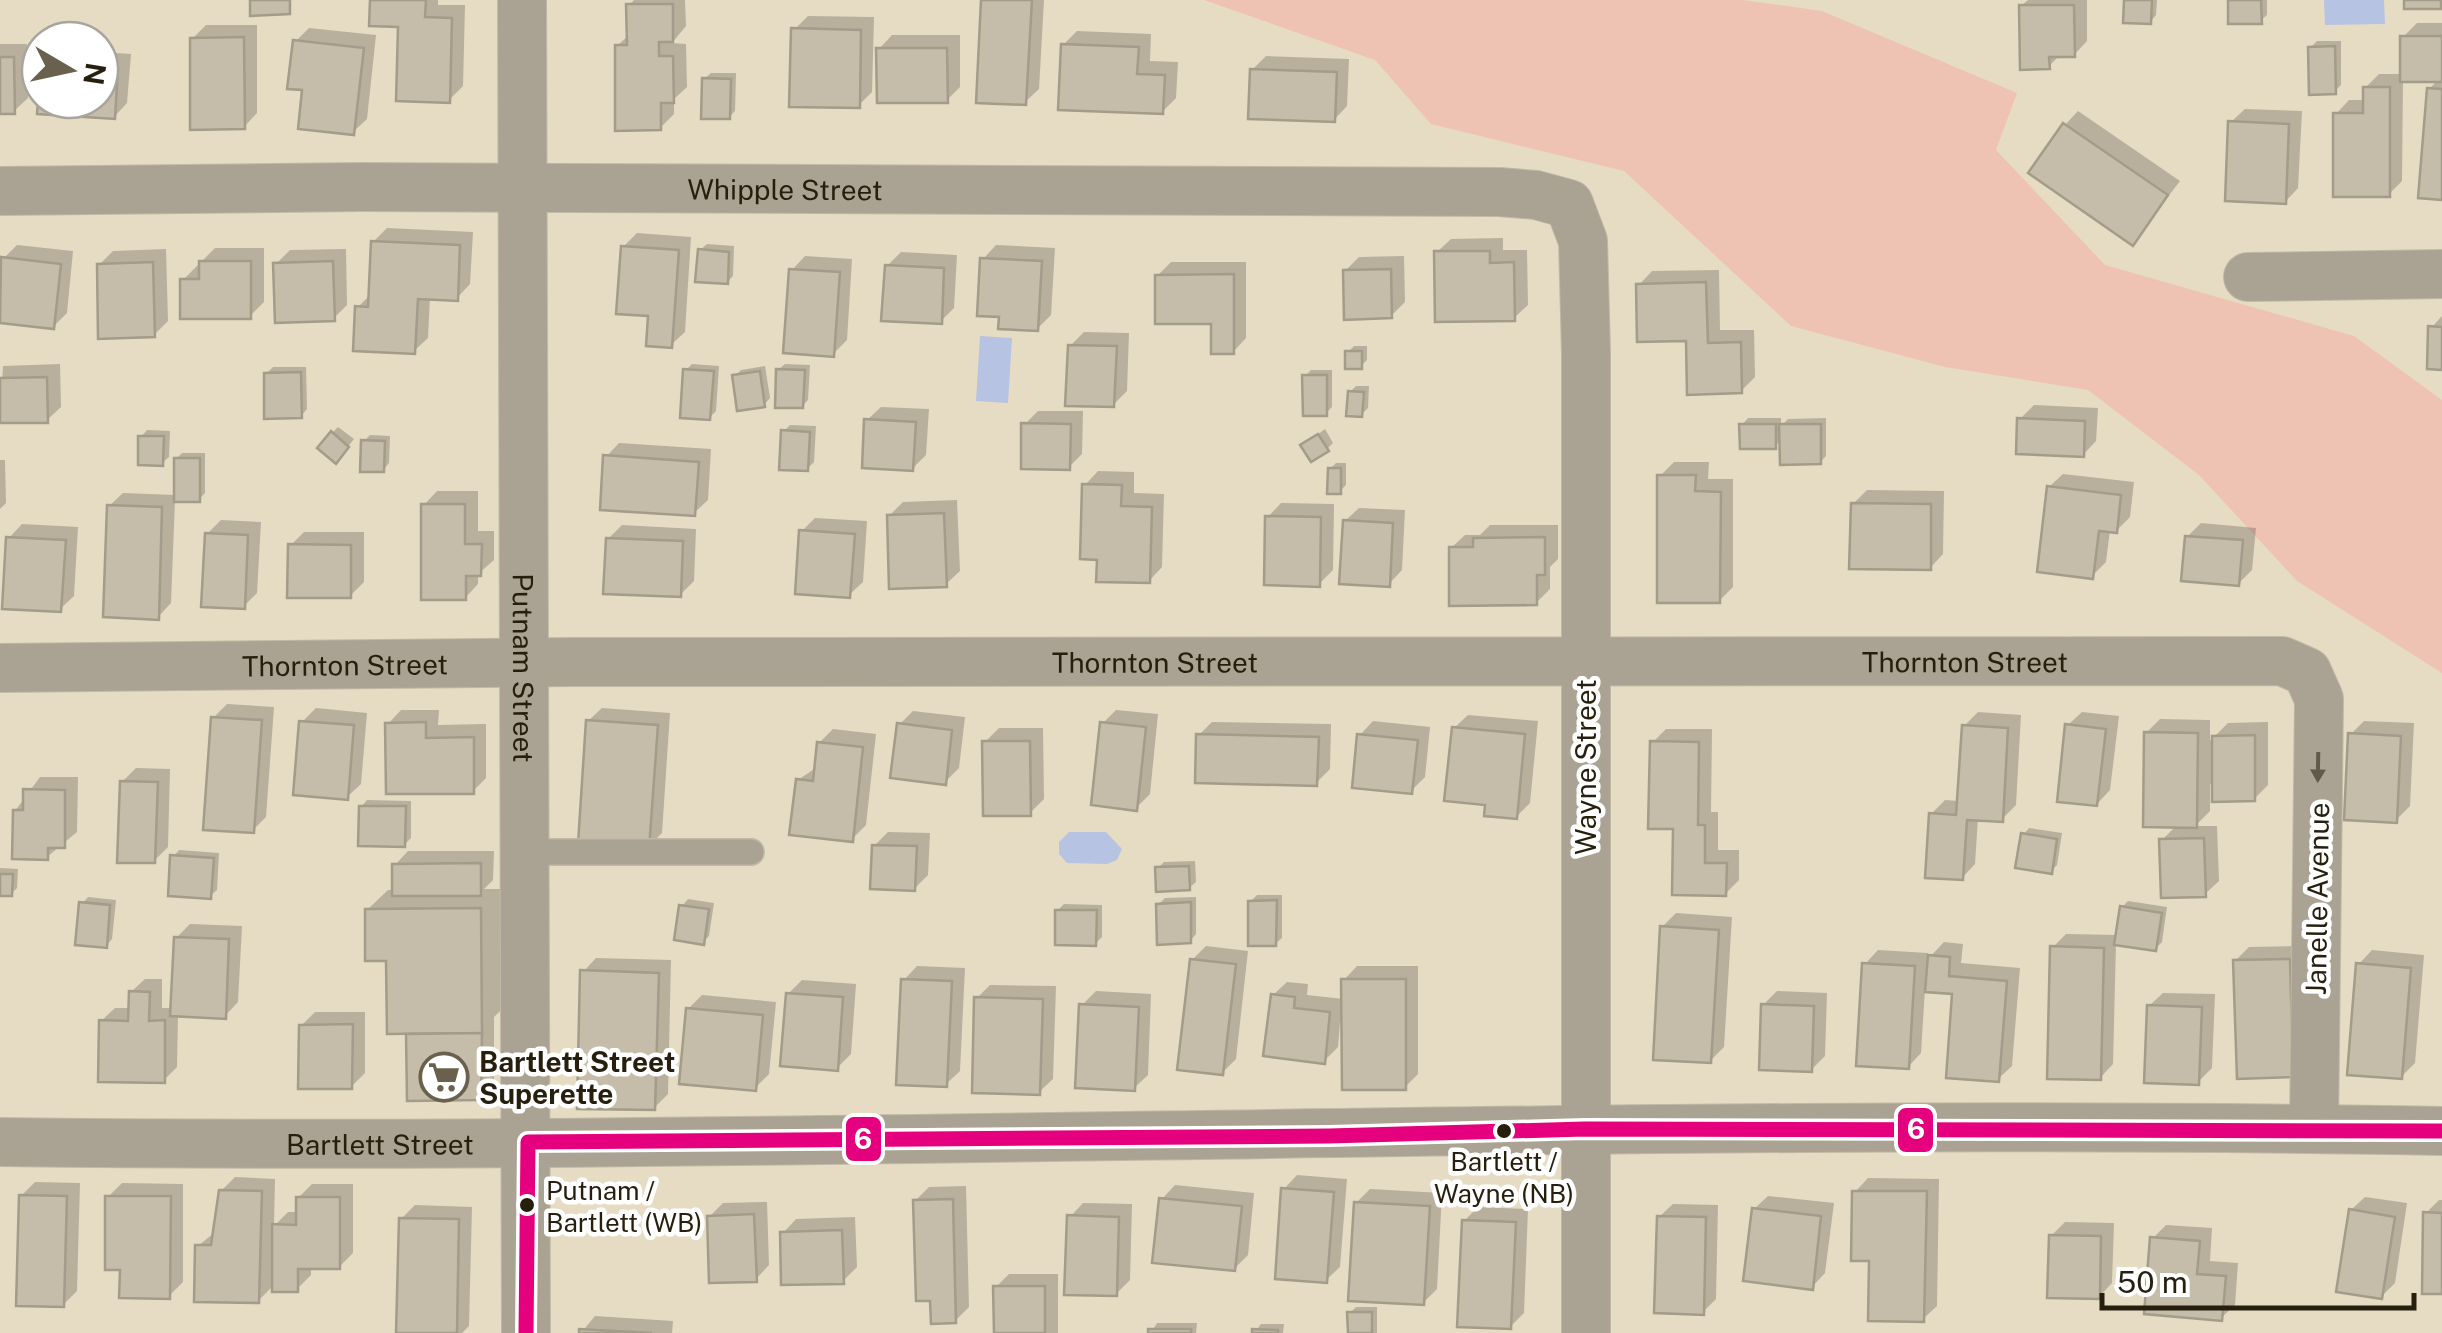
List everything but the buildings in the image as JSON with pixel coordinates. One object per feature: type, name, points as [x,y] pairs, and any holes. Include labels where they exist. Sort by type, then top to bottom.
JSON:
[{"type":"street","name":"Putnam Street","points":[[522,0],[526,1333]]},
{"type":"street","name":"Whipple Street","points":[[0,191],[522,187],[1499,192],[1536,194],[1568,204]]},
{"type":"street","name":"Wayne Street","points":[[1568,204],[1583,241],[1585,285],[1586,1333]]},
{"type":"street","points":[[2248,277],[2442,274]]},
{"type":"street","name":"Thornton Street","points":[[0,668],[523,663],[2282,661],[2308,672]]},
{"type":"street","name":"Janelle Avenue","points":[[2308,672],[2318,699],[2314,1129]]},
{"type":"street","name":"Bartlett Street","points":[[0,1142],[356,1146],[1330,1136],[1585,1129],[2442,1131]]},
{"type":"lane","points":[[526,852],[751,852]]},
{"type":"shaded area","points":[[1204,0],[1743,0],[1822,11],[2017,93],[1996,150],[2105,265],[2354,336],[2442,400],[2442,673],[2297,581],[2199,475],[2088,390],[1945,367],[1791,326],[1624,171],[1431,124],[1375,60]]},
{"type":"water","points":[[2324,0],[2384,0],[2385,24],[2325,25]]},
{"type":"water","points":[[980,336],[1012,338],[1008,403],[976,401]]},
{"type":"water","points":[[1069,832],[1106,832],[1122,849],[1117,860],[1107,864],[1067,863],[1059,854],[1059,842]]},
{"type":"transit line","name":"6","points":[[526,1333],[528,1142],[1329,1136],[1585,1129],[2442,1131]]},
{"type":"place","name":"Bartlett Street Superette","points":[[444,1077]]},
{"type":"place","name":"Bartlett / Wayne (NB)","points":[[1504,1131]]},
{"type":"place","name":"Putnam / Bartlett (WB)","points":[[527,1205]]}]
